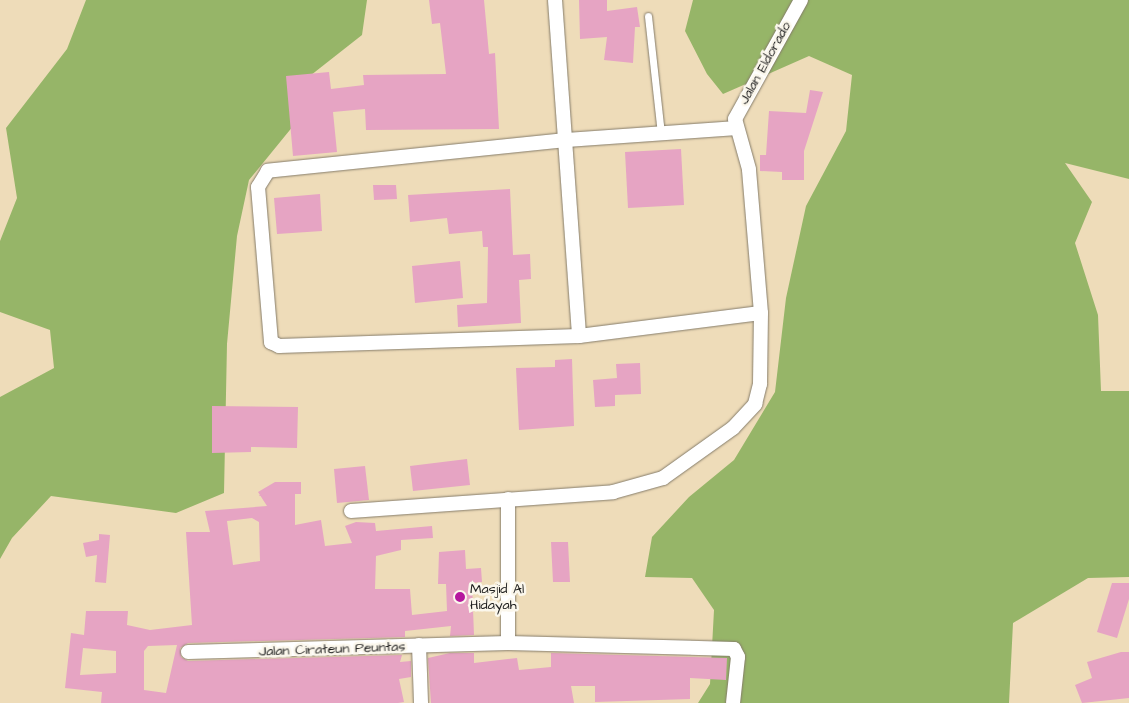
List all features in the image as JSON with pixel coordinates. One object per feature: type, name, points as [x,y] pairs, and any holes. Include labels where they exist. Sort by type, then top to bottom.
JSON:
[{"type":"street","points":[[555,0],[579,336]]},
{"type":"street","name":"Jalan Eldorado","points":[[737,128],[736,116],[801,0]]},
{"type":"street","points":[[351,511],[613,492],[644,486],[683,465],[733,428],[755,404],[760,384],[761,313],[749,169],[737,128],[566,140],[274,170],[264,174],[258,187],[269,336],[278,346],[579,336],[761,313]]},
{"type":"street","points":[[508,499],[508,643]]},
{"type":"street","points":[[420,645],[508,643],[734,649],[738,657],[733,703]]},
{"type":"street","name":"Jalan Cirateun Peuntas","points":[[188,652],[420,645],[421,703]]},
{"type":"lane","points":[[648,16],[661,133]]},
{"type":"green space","points":[[86,0],[367,0],[362,35],[306,79],[298,120],[249,180],[237,236],[227,344],[224,493],[176,513],[51,496],[12,538],[0,559],[0,397],[54,368],[50,330],[0,312],[0,241],[17,198],[6,128],[67,49]]},
{"type":"green space","points":[[693,0],[1129,0],[1129,179],[1065,163],[1092,202],[1075,243],[1098,315],[1101,391],[1129,391],[1129,577],[1088,578],[1013,623],[1009,703],[698,703],[710,684],[714,610],[692,578],[645,577],[652,537],[689,497],[734,460],[775,392],[786,298],[806,206],[846,131],[852,75],[809,56],[723,94],[707,74],[685,31]]},
{"type":"building","points":[[429,0],[484,0],[489,54],[495,53],[499,129],[366,130],[365,109],[333,112],[337,152],[293,156],[286,76],[329,72],[331,89],[364,85],[363,75],[446,74],[440,23],[432,24]]},
{"type":"building","points":[[579,0],[607,0],[607,11],[637,7],[640,27],[635,27],[633,63],[604,60],[607,37],[580,39]]},
{"type":"building","points":[[810,90],[823,92],[804,151],[804,180],[782,180],[782,172],[760,171],[760,155],[766,155],[769,111],[806,113]]},
{"type":"building","points":[[681,149],[684,205],[628,208],[625,152]]},
{"type":"building","points":[[373,185],[396,185],[397,199],[374,200]]},
{"type":"building","points":[[510,189],[513,255],[530,254],[531,279],[519,280],[521,323],[458,327],[457,305],[487,303],[488,247],[483,247],[482,231],[449,234],[447,218],[410,222],[408,195]]},
{"type":"building","points":[[320,194],[322,231],[277,234],[274,198]]},
{"type":"building","points":[[460,261],[463,298],[415,303],[412,266]]},
{"type":"building","points":[[572,359],[574,426],[519,430],[516,368],[555,367],[555,360]]},
{"type":"building","points":[[640,363],[641,394],[615,395],[615,406],[595,407],[593,380],[617,378],[616,364]]},
{"type":"building","points":[[212,406],[298,407],[297,448],[251,447],[251,452],[212,453]]},
{"type":"building","points":[[467,459],[470,485],[413,491],[410,466]]},
{"type":"building","points":[[365,466],[369,500],[337,503],[334,469]]},
{"type":"building","points":[[275,482],[301,482],[301,494],[295,494],[295,525],[321,520],[325,546],[352,543],[345,526],[356,522],[375,523],[376,531],[432,526],[433,538],[401,540],[401,550],[376,556],[375,589],[410,589],[412,615],[447,611],[446,584],[438,584],[439,552],[465,550],[466,569],[481,568],[482,582],[472,583],[474,635],[450,636],[451,626],[405,631],[405,637],[188,643],[180,648],[181,657],[188,661],[402,655],[400,662],[411,661],[411,677],[399,679],[404,702],[398,703],[101,703],[102,692],[65,688],[71,633],[84,635],[86,611],[128,611],[127,625],[150,630],[192,625],[186,532],[210,532],[205,511],[267,506],[258,492]],"holes":[[[252,518],[259,522],[260,561],[233,565],[227,521]],[[177,645],[166,693],[144,690],[144,651],[148,646]],[[83,648],[116,651],[116,673],[80,675]]]},
{"type":"building","points":[[99,534],[110,535],[106,583],[95,582],[97,555],[86,557],[83,543],[99,540]]},
{"type":"building","points":[[551,542],[568,542],[570,582],[553,582]]},
{"type":"building","points":[[1112,583],[1129,583],[1129,599],[1117,638],[1097,632]]},
{"type":"building","points":[[1121,652],[1129,652],[1129,698],[1082,703],[1075,685],[1092,678],[1087,662]]},
{"type":"building","points":[[450,653],[474,653],[474,663],[517,658],[519,670],[551,667],[551,653],[727,658],[726,680],[690,678],[690,699],[595,702],[595,686],[571,686],[574,703],[431,703],[428,658]]},
{"type":"place","name":"Masjid Al Hidayah","points":[[460,597]]}]
